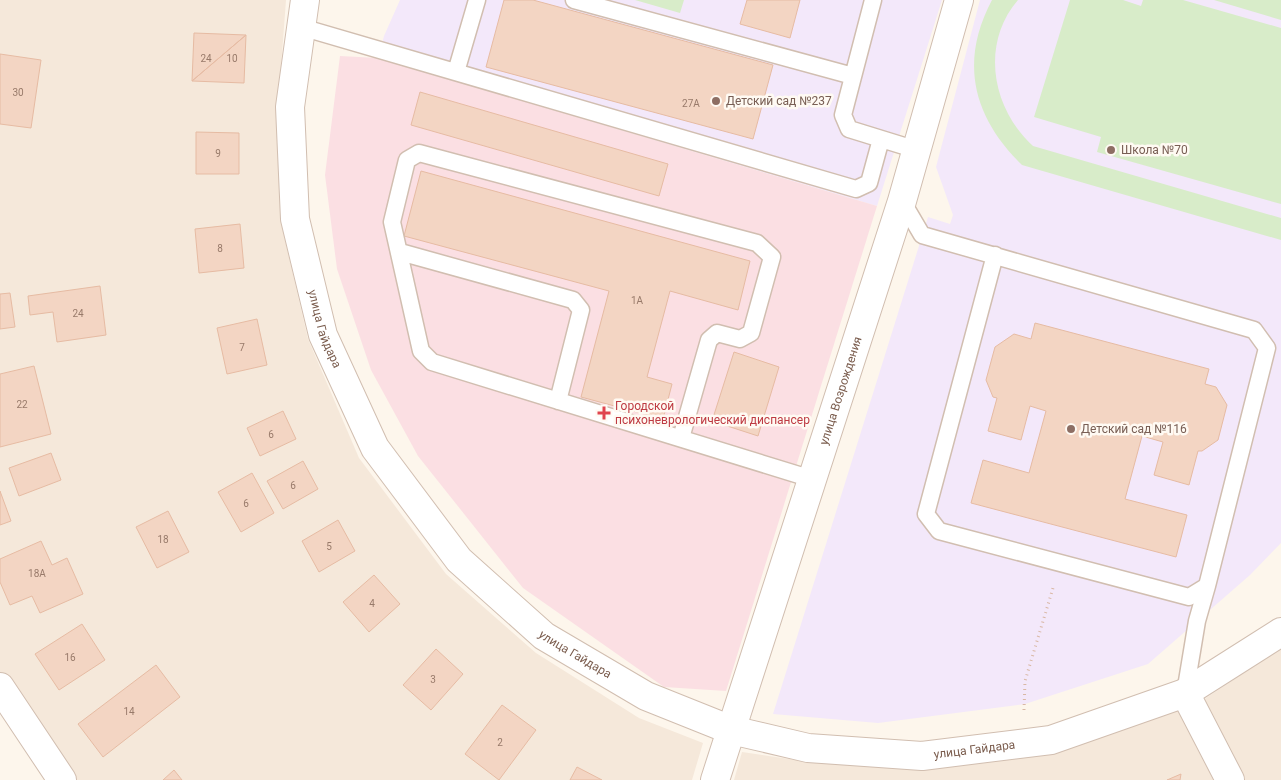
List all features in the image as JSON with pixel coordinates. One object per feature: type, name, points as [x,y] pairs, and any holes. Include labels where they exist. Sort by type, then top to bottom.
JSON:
[{"type":"street","name":"улица Гайдара","points":[[305,0],[290,107],[295,219],[323,335],[375,448],[458,560],[544,636],[646,696],[731,730],[808,748],[922,756],[1051,740],[1185,693],[1281,632]]},
{"type":"street","name":"улица Возрождения","points":[[715,780],[902,201],[959,0]]},
{"type":"street","points":[[0,687],[62,780]]},
{"type":"street","points":[[1185,693],[1230,780]]},
{"type":"lane","points":[[456,72],[477,0]]},
{"type":"lane","points":[[574,0],[853,76]]},
{"type":"lane","points":[[873,0],[843,115],[849,129],[917,150]]},
{"type":"lane","points":[[301,27],[856,189],[869,183],[881,139]]},
{"type":"lane","points":[[681,438],[709,340],[717,333],[740,339],[751,333],[772,257],[757,243],[419,153],[406,160],[392,222],[421,350],[432,362],[812,479]]},
{"type":"lane","points":[[902,201],[922,235],[1254,330],[1268,348],[1197,621],[1185,693]]},
{"type":"lane","points":[[400,252],[573,300],[581,310],[558,401]]},
{"type":"lane","points":[[995,256],[926,514],[939,531],[1189,597],[1206,586]]},
{"type":"path","points":[[1014,712],[1024,710],[1025,681],[1061,563]]},
{"type":"shaded area","points":[[0,0],[286,0],[278,107],[281,223],[308,339],[359,458],[446,574],[536,653],[639,718],[703,743],[692,780],[71,780],[0,673]]},
{"type":"shaded area","name":"Детский сад №237","points":[[400,0],[942,0],[877,206],[378,58],[384,36]]},
{"type":"shaded area","name":"Детский сад №116","points":[[980,0],[1281,0],[1281,543],[1250,575],[1148,664],[1025,704],[878,723],[773,714],[928,217],[950,224],[953,215],[936,167]]},
{"type":"shaded area","name":"Городской психоневрологический диспансер","points":[[340,56],[378,58],[877,206],[726,691],[664,687],[523,588],[418,456],[371,370],[337,269],[325,175]]},
{"type":"shaded area","points":[[1281,648],[1281,780],[1245,780],[1203,700]]},
{"type":"shaded area","points":[[1180,708],[1217,780],[734,780],[742,752],[803,761],[921,768]]},
{"type":"green space","points":[[635,0],[684,0],[680,13]]},
{"type":"green space","points":[[992,0],[1018,0],[1006,17],[999,36],[995,56],[996,76],[1000,95],[1008,114],[1019,131],[1033,146],[1281,218],[1281,240],[1022,165],[1005,147],[992,128],[982,108],[976,88],[974,67],[976,45],[982,23]]},
{"type":"green space","points":[[1070,0],[1123,0],[1141,6],[1143,0],[1183,0],[1281,28],[1281,204],[1097,152],[1101,137],[1034,117]]},
{"type":"green space","points":[[1214,0],[1281,0],[1281,20]]},
{"type":"building","points":[[504,0],[533,0],[773,65],[753,139],[486,67]]},
{"type":"building","points":[[747,0],[800,0],[790,38],[740,24]]},
{"type":"building","points":[[194,33],[246,35],[192,81]]},
{"type":"building","points":[[246,35],[244,83],[192,81]]},
{"type":"building","points":[[0,54],[41,60],[31,128],[0,124]]},
{"type":"building","points":[[420,92],[668,164],[659,196],[411,125]]},
{"type":"building","points":[[196,132],[239,133],[239,174],[196,174]]},
{"type":"building","points":[[421,171],[750,261],[738,310],[670,291],[647,377],[672,384],[663,419],[581,397],[609,291],[404,236]]},
{"type":"building","points":[[240,224],[244,268],[199,273],[195,229]]},
{"type":"building","points":[[100,286],[106,335],[57,342],[53,312],[30,315],[28,296]]},
{"type":"building","points":[[10,293],[15,327],[0,329],[0,294]]},
{"type":"building","points":[[257,319],[267,365],[227,374],[217,328]]},
{"type":"building","points":[[1035,323],[1209,369],[1205,384],[1216,387],[1227,405],[1218,440],[1202,451],[1198,451],[1189,485],[1154,475],[1163,442],[1142,436],[1125,499],[1187,515],[1176,557],[971,503],[983,460],[1029,473],[1046,411],[1030,406],[1021,440],[988,431],[997,398],[993,397],[986,380],[995,347],[1014,334],[1031,339]]},
{"type":"building","points":[[734,352],[779,367],[758,436],[712,421]]},
{"type":"building","points":[[34,366],[51,434],[0,447],[0,374]]},
{"type":"building","points":[[283,411],[296,439],[260,456],[247,428]]},
{"type":"building","points":[[51,453],[61,480],[19,496],[9,468]]},
{"type":"building","points":[[303,461],[318,489],[283,509],[267,481]]},
{"type":"building","points":[[252,473],[274,513],[241,532],[218,492]]},
{"type":"building","points":[[0,491],[11,521],[0,525]]},
{"type":"building","points":[[168,511],[189,552],[157,568],[136,527]]},
{"type":"building","points":[[338,520],[355,551],[319,572],[302,541]]},
{"type":"building","points":[[41,541],[52,565],[67,558],[83,594],[40,613],[32,596],[10,605],[0,582],[0,559]]},
{"type":"building","points":[[374,575],[400,604],[369,632],[343,602]]},
{"type":"building","points":[[82,624],[105,660],[59,690],[35,654]]},
{"type":"building","points":[[436,649],[463,674],[431,710],[403,685]]},
{"type":"building","points":[[156,665],[180,697],[103,757],[78,724]]},
{"type":"building","points":[[502,705],[536,730],[499,780],[465,754]]},
{"type":"building","points":[[577,767],[602,780],[570,780]]},
{"type":"building","points":[[174,770],[182,780],[163,780]]},
{"type":"building","points":[[1181,774],[1180,780],[1167,780]]},
{"type":"place","name":"Детский сад №237","points":[[716,101]]},
{"type":"place","name":"Школа №70","points":[[1111,150]]},
{"type":"place","name":"Городской психоневрологический диспансер","points":[[604,413]]},
{"type":"place","name":"Детский сад №116","points":[[1071,429]]}]
